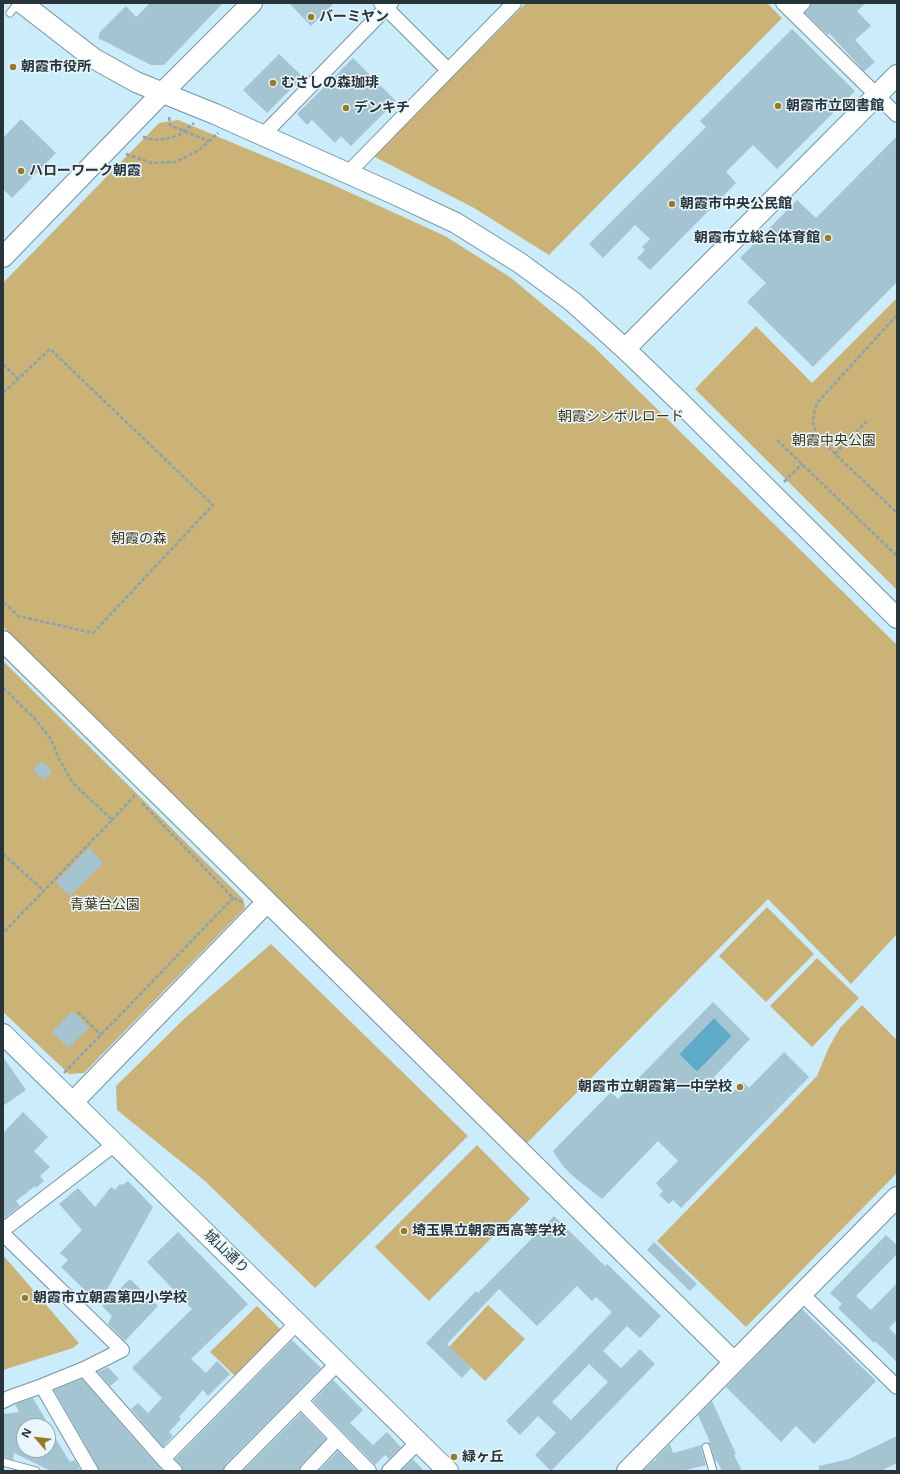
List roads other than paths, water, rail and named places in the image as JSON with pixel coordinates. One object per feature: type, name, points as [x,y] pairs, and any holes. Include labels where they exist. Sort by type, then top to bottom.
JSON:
[{"type":"street","points":[[3,257],[162,93],[252,3]]},
{"type":"street","points":[[347,174],[514,3]]},
{"type":"street","points":[[783,3],[897,115]]},
{"type":"street","points":[[793,13],[803,3]]},
{"type":"street","points":[[263,135],[386,5],[448,70]]},
{"type":"street","points":[[16,8],[93,58],[136,82],[263,135],[456,223],[520,263],[574,302],[625,349],[897,618]]},
{"type":"street","points":[[625,349],[878,96],[897,75]]},
{"type":"street","points":[[3,642],[258,904],[734,1362]]},
{"type":"street","points":[[73,1102],[258,904]]},
{"type":"street","name":"城山通り","points":[[3,1034],[298,1322],[448,1471]]},
{"type":"street","points":[[3,1230],[115,1144]]},
{"type":"street","points":[[627,1471],[897,1197]]},
{"type":"street","points":[[3,1234],[122,1350],[84,1369],[3,1401]]},
{"type":"street","points":[[802,1294],[897,1387]]},
{"type":"street","points":[[163,1459],[298,1322]]},
{"type":"street","points":[[231,1471],[338,1363]]},
{"type":"street","points":[[84,1369],[163,1459],[176,1471]]},
{"type":"street","points":[[42,1386],[91,1471]]},
{"type":"street","points":[[301,1401],[369,1471]]},
{"type":"street","points":[[307,1471],[337,1439]]},
{"type":"street","points":[[389,1471],[418,1442]]},
{"type":"lane","points":[[16,8],[18,3]]},
{"type":"lane","points":[[706,1448],[713,1471]]},
{"type":"lane","points":[[3,1462],[36,1471]]},
{"type":"water","points":[[714,1018],[732,1036],[697,1072],[679,1054]]},
{"type":"place","name":"バーミヤン","points":[[311,17]]},
{"type":"place","name":"朝霞市役所","points":[[13,67]]},
{"type":"place","name":"むさしの森珈琲","points":[[273,83]]},
{"type":"place","name":"朝霞市立図書館","points":[[778,106]]},
{"type":"place","name":"デンキチ","points":[[346,108]]},
{"type":"place","name":"ハローワーク朝霞","points":[[21,171]]},
{"type":"place","name":"朝霞市中央公民館","points":[[672,204]]},
{"type":"place","name":"朝霞市立総合体育館","points":[[828,238]]},
{"type":"place","name":"朝霞市立朝霞第一中学校","points":[[740,1087]]},
{"type":"place","name":"埼玉県立朝霞西高等学校","points":[[404,1231]]},
{"type":"place","name":"朝霞市立朝霞第四小学校","points":[[25,1298]]},
{"type":"place","name":"緑ヶ丘","points":[[454,1457]]},
{"type":"park label","name":"朝霞シンボルロード","points":[[621,417]]},
{"type":"park label","name":"朝霞中央公園","points":[[834,441]]},
{"type":"park label","name":"朝霞の森","points":[[139,539]]},
{"type":"park label","name":"青葉台公園","points":[[105,905]]}]
